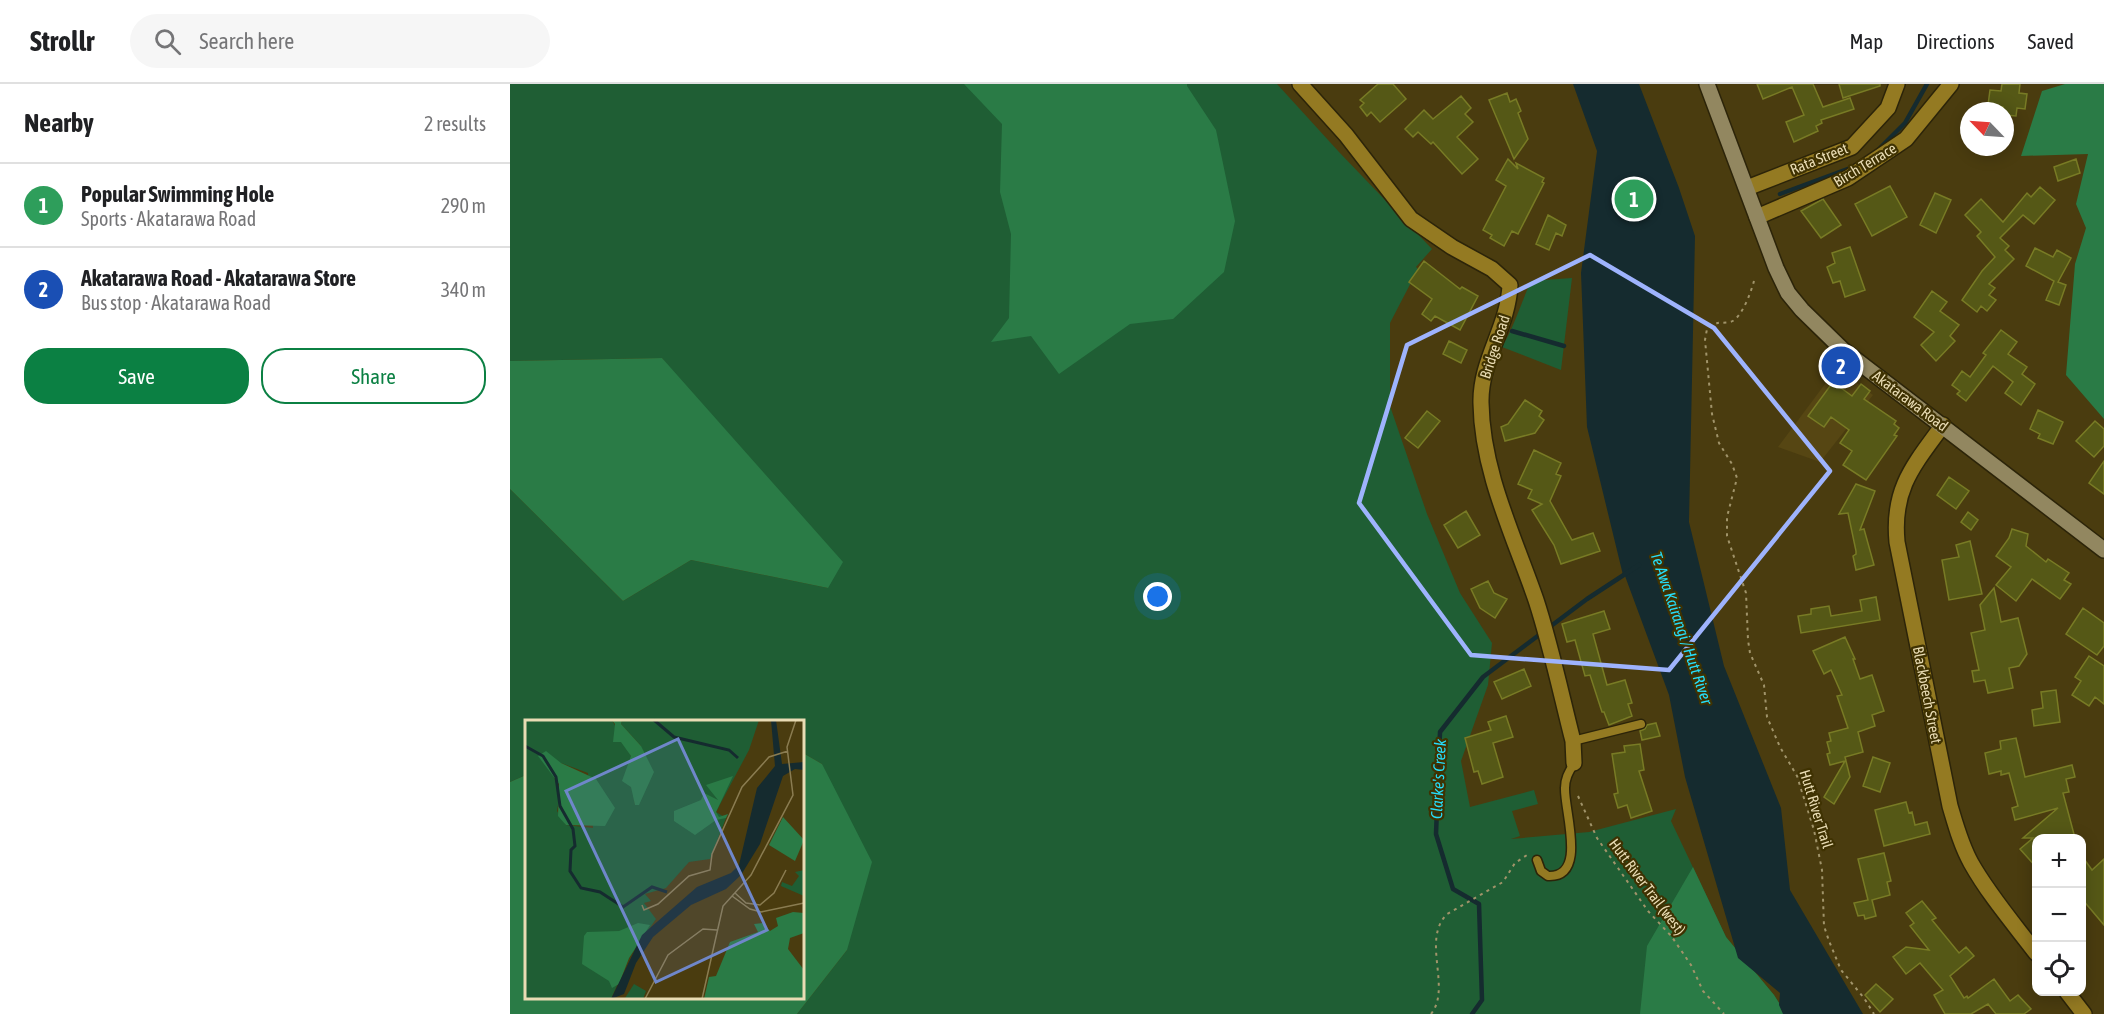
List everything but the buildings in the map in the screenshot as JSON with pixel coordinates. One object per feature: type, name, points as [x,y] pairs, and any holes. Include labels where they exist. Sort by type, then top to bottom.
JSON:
[{"type":"street","name":"Bridge Road","points":[[1300,84],[1346,135],[1411,219],[1452,248],[1492,269],[1510,285],[1509,304],[1483,376],[1481,403],[1485,443],[1494,484],[1537,603],[1573,741],[1574,763]]},
{"type":"street","name":"Akatarawa Road","points":[[1707,84],[1780,276],[1788,293],[1802,310],[1843,350],[2104,550]]},
{"type":"street","name":"Rata Street","points":[[1747,188],[1852,147],[1888,108],[1897,84]]},
{"type":"street","name":"Birch Terrace","points":[[1757,217],[1848,178],[1906,139],[1951,84]]},
{"type":"street","name":"Blackbeech Street","points":[[1943,425],[1922,454],[1903,488],[1895,520],[1897,543],[1950,806],[1960,840],[1971,863],[1994,898],[2032,947]]},
{"type":"street","points":[[2070,996],[2084,1014]]},
{"type":"lane","points":[[1573,741],[1641,724]]},
{"type":"lane","points":[[1537,860],[1541,871],[1548,876],[1560,874],[1569,866],[1570,831],[1564,787],[1566,776],[1574,763]]},
{"type":"path","name":"Hutt River Trail","points":[[1754,281],[1748,298],[1736,319],[1731,322],[1718,321],[1707,329],[1705,340],[1712,414],[1719,443],[1732,464],[1737,478],[1727,517],[1727,536],[1746,593],[1750,653],[1764,685],[1767,717],[1780,747],[1797,776],[1814,830],[1821,870],[1824,926],[1840,970],[1874,1014]]},
{"type":"path","name":"Hutt River Trail (west)","points":[[1576,789],[1582,809],[1597,838],[1648,911],[1672,937],[1691,965],[1703,991],[1724,1014]]},
{"type":"path","points":[[1431,1014],[1436,1008],[1437,932],[1440,921],[1447,914],[1503,882],[1515,863],[1527,855]]},
{"type":"highlighted area","points":[[1590,255],[1714,328],[1830,471],[1669,670],[1471,655],[1359,503],[1407,345]]},
{"type":"shaded area","points":[[1837,368],[1873,395],[1820,462],[1778,447]]},
{"type":"green space","points":[[510,84],[1277,84],[1432,249],[1416,267],[1418,269],[1390,323],[1390,406],[1427,514],[1460,593],[1492,643],[1488,685],[1461,761],[1470,807],[1534,790],[1538,804],[1512,811],[1520,836],[1511,839],[1589,832],[1676,809],[1671,821],[1726,937],[1774,995],[1786,1014],[797,1014],[847,950],[822,764],[804,754],[804,720],[525,720],[525,775],[510,782],[510,489],[623,601],[691,560],[828,588],[662,358],[510,361]]},
{"type":"green space","points":[[964,84],[1187,84],[1216,130],[1235,221],[1224,272],[1173,319],[1130,324],[1059,374],[1031,336],[991,342],[1009,318],[1011,234],[1000,192],[1002,124]]},
{"type":"green space","points":[[2065,84],[2104,84],[2104,419],[2066,375],[2075,264],[2086,228],[2076,204],[2088,154],[2021,156],[2042,91]]},
{"type":"green space","points":[[1572,278],[1561,370],[1502,347],[1531,281]]},
{"type":"green space","points":[[662,358],[843,562],[828,588],[691,560],[623,601],[510,489],[510,361]]},
{"type":"green space","points":[[804,754],[822,764],[872,862],[847,950],[797,1014],[510,1014],[510,782],[525,775],[525,999],[804,999]]},
{"type":"green space","points":[[1693,867],[1726,937],[1774,995],[1786,1014],[1640,1014],[1647,946]]},
{"type":"water","name":"Te Awa Kairangi / Hutt River","points":[[1573,84],[1639,84],[1695,236],[1689,522],[1724,666],[1781,808],[1790,890],[1863,1014],[1783,1014],[1779,1005],[1780,993],[1738,958],[1685,777],[1669,695],[1625,576],[1636,566],[1623,575],[1587,427],[1581,273],[1597,151]]},
{"type":"waterway","points":[[1879,149],[1905,123],[1927,84]]},
{"type":"waterway","points":[[1780,194],[1853,167]]},
{"type":"waterway","points":[[1512,331],[1564,346]]},
{"type":"waterway","name":"Clarke's Creek","points":[[1472,1014],[1482,1000],[1479,904],[1453,889],[1436,834],[1440,732],[1483,677],[1587,599],[1639,565]]},
{"type":"place","name":"Popular Swimming Hole","points":[[1634,199]]},
{"type":"place","name":"Akatarawa Road - Akatarawa Store","points":[[1841,366]]}]
